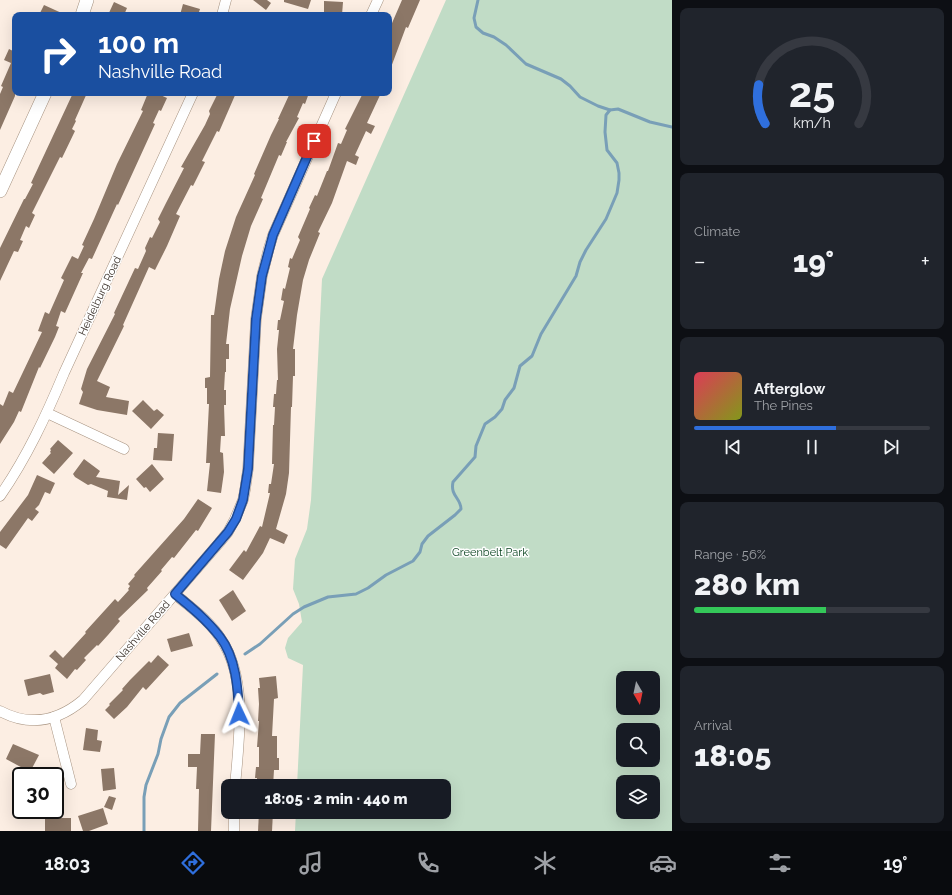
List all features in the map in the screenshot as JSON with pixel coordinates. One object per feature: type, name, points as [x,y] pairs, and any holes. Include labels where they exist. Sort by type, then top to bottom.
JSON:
[{"type":"street","points":[[83,12],[88,0]]},
{"type":"street","points":[[223,12],[226,0]]},
{"type":"street","points":[[372,12],[378,0]]},
{"type":"street","points":[[0,191],[44,96]]},
{"type":"street","name":"Heidelburg Road","points":[[0,496],[23,459],[47,413],[192,96]]},
{"type":"street","name":"Nashville Road","points":[[0,711],[17,718],[41,719],[54,717],[65,713],[84,700],[228,532],[236,519],[243,500],[248,469],[256,319],[262,276],[273,235],[335,96]]},
{"type":"street","points":[[47,413],[124,449]]},
{"type":"street","points":[[175,594],[221,637],[230,654],[238,689],[239,714],[236,779]]},
{"type":"street","points":[[54,717],[71,784]]},
{"type":"street","points":[[234,819],[234,831]]},
{"type":"green space","name":"Greenbelt Park","points":[[446,0],[672,0],[672,831],[295,831],[296,819],[451,819],[451,779],[297,779],[303,665],[288,658],[285,648],[288,638],[302,622],[299,604],[293,589],[295,559],[307,529],[311,500],[322,279]]},
{"type":"building","points":[[253,0],[267,0],[271,3],[266,10]]},
{"type":"building","points":[[284,0],[311,0],[308,9],[284,2]]},
{"type":"building","points":[[402,0],[420,0],[408,28],[406,27],[392,65],[392,23]]},
{"type":"building","points":[[324,1],[343,2],[342,12],[324,12]]},
{"type":"building","points":[[114,2],[127,8],[125,12],[109,12]]},
{"type":"building","points":[[183,4],[200,9],[199,12],[181,12]]},
{"type":"building","points":[[44,5],[59,12],[40,12]]},
{"type":"building","points":[[9,49],[12,50],[12,96],[15,96],[0,130],[0,94],[3,87],[1,86],[11,63],[4,60]]},
{"type":"building","points":[[72,96],[86,96],[72,129],[75,131],[62,158],[60,157],[32,213],[35,215],[29,228],[26,226],[20,240],[23,241],[18,252],[14,251],[0,281],[0,248],[33,184],[31,183]]},
{"type":"building","points":[[147,96],[163,96],[167,98],[161,111],[159,110],[153,123],[155,124],[92,259],[89,258],[81,273],[83,273],[65,313],[61,311],[56,326],[59,327],[40,368],[39,367],[21,412],[19,411],[0,444],[0,404],[3,406],[9,391],[13,393],[42,332],[38,331],[45,312],[49,314],[64,280],[61,278],[72,256],[78,259],[84,246],[82,245],[117,164],[143,111],[141,110]]},
{"type":"building","points":[[216,96],[235,96],[219,132],[217,131],[202,161],[205,162],[193,186],[191,185],[176,214],[180,216],[167,246],[155,270],[149,267],[123,325],[124,326],[97,381],[110,387],[106,397],[129,401],[127,415],[97,410],[79,404],[83,392],[81,389],[87,369],[115,314],[114,313],[135,268],[138,269],[150,237],[152,238],[160,222],[158,219],[184,168],[181,167],[205,125],[210,114],[209,111]]},
{"type":"building","points":[[289,96],[308,96],[305,104],[303,103],[297,117],[299,118],[286,142],[281,156],[279,155],[261,198],[263,199],[251,226],[242,256],[230,309],[226,344],[229,344],[229,359],[226,359],[224,390],[226,390],[226,405],[224,405],[225,436],[221,436],[220,452],[223,453],[224,472],[221,493],[207,491],[210,463],[206,463],[209,404],[207,404],[207,388],[205,388],[205,378],[210,377],[211,315],[214,315],[225,251],[236,217]]},
{"type":"building","points":[[362,96],[380,96],[367,123],[375,126],[371,134],[366,131],[355,155],[359,157],[356,165],[347,161],[332,203],[318,232],[320,233],[303,280],[293,349],[295,349],[295,376],[293,376],[291,407],[289,473],[286,494],[276,529],[288,535],[284,544],[270,538],[263,553],[243,580],[229,570],[244,550],[246,552],[260,526],[262,527],[270,493],[268,493],[269,484],[271,484],[274,464],[272,464],[275,407],[273,407],[274,394],[276,394],[278,380],[277,349],[279,330],[277,330],[278,320],[280,320],[284,301],[281,300],[283,288],[285,289],[290,268],[288,267],[290,258],[292,259],[300,240],[298,237],[310,209],[309,208],[315,195],[317,196],[338,143],[341,144],[347,130],[345,129]]},
{"type":"building","points":[[143,400],[154,411],[157,409],[164,415],[151,429],[132,411]]},
{"type":"building","points":[[158,433],[174,434],[172,461],[153,460],[154,448],[157,448]]},
{"type":"building","points":[[58,440],[73,453],[54,474],[42,463],[51,453],[50,449]]},
{"type":"building","points":[[84,459],[100,471],[96,477],[120,481],[118,495],[129,485],[127,500],[107,497],[108,491],[91,484],[88,485],[75,477],[73,474]]},
{"type":"building","points":[[152,464],[164,479],[150,492],[136,479]]},
{"type":"building","points":[[37,475],[55,483],[50,494],[45,492],[39,505],[35,509],[39,512],[32,521],[28,518],[6,549],[0,545],[0,532],[28,495]]},
{"type":"building","points":[[198,499],[212,508],[198,531],[196,530],[174,558],[172,557],[147,588],[148,590],[118,619],[120,621],[98,646],[97,645],[84,658],[86,660],[77,670],[75,669],[67,679],[55,668],[58,664],[49,656],[55,650],[63,658],[115,599],[118,602],[129,590],[128,589],[130,586],[128,584],[135,576],[134,575],[184,519]]},
{"type":"building","points":[[233,590],[246,611],[232,621],[219,600]]},
{"type":"building","points":[[189,633],[193,646],[171,652],[167,639]]},
{"type":"building","points":[[158,655],[169,665],[146,690],[143,687],[127,707],[114,719],[105,710],[110,705],[109,704],[149,661],[151,663]]},
{"type":"building","points":[[50,674],[54,692],[43,695],[40,693],[28,696],[24,680]]},
{"type":"building","points":[[276,676],[278,698],[274,699],[272,736],[277,736],[277,758],[279,758],[279,770],[274,770],[273,779],[255,778],[256,767],[259,767],[259,747],[257,747],[259,721],[258,688],[260,688],[259,678]]},
{"type":"building","points":[[86,728],[98,730],[97,740],[102,741],[100,752],[83,750]]},
{"type":"building","points":[[201,734],[215,734],[211,831],[198,831],[199,789],[196,789],[197,767],[188,767],[188,754],[200,754]]},
{"type":"building","points":[[13,744],[39,755],[33,767],[21,767],[6,759]]},
{"type":"building","points":[[114,768],[116,789],[103,791],[101,769]]},
{"type":"building","points":[[109,796],[116,798],[112,810],[104,807]]},
{"type":"building","points":[[103,808],[108,824],[89,831],[83,831],[78,816]]},
{"type":"building","points":[[71,818],[71,831],[45,831],[45,819]]},
{"type":"building","points":[[259,819],[273,819],[272,831],[258,831]]},
{"type":"waterway","points":[[478,0],[474,18],[476,27],[483,33],[494,37],[506,45],[526,64],[561,79],[580,97],[610,110]]},
{"type":"waterway","points":[[245,654],[260,644],[293,614],[304,607],[328,597],[356,594],[368,588],[386,575],[413,561],[420,552],[422,544],[428,536],[461,509],[461,505],[453,491],[453,482],[475,457],[476,446],[485,424],[495,417],[502,409],[505,400],[514,388],[520,366],[532,356],[541,334],[576,276],[580,262],[586,250],[606,219],[617,193],[619,173],[617,163],[607,150],[605,132],[606,115],[610,110],[618,109],[650,122],[672,127]]},
{"type":"waterway","points":[[144,831],[144,797],[146,785],[158,754],[161,739],[169,717],[180,703],[217,674]]},
{"type":"route","points":[[239,714],[239,695],[237,683],[230,654],[225,644],[221,637],[175,594],[228,532],[236,519],[243,500],[248,469],[254,343],[258,296],[268,248],[314,141]]}]
